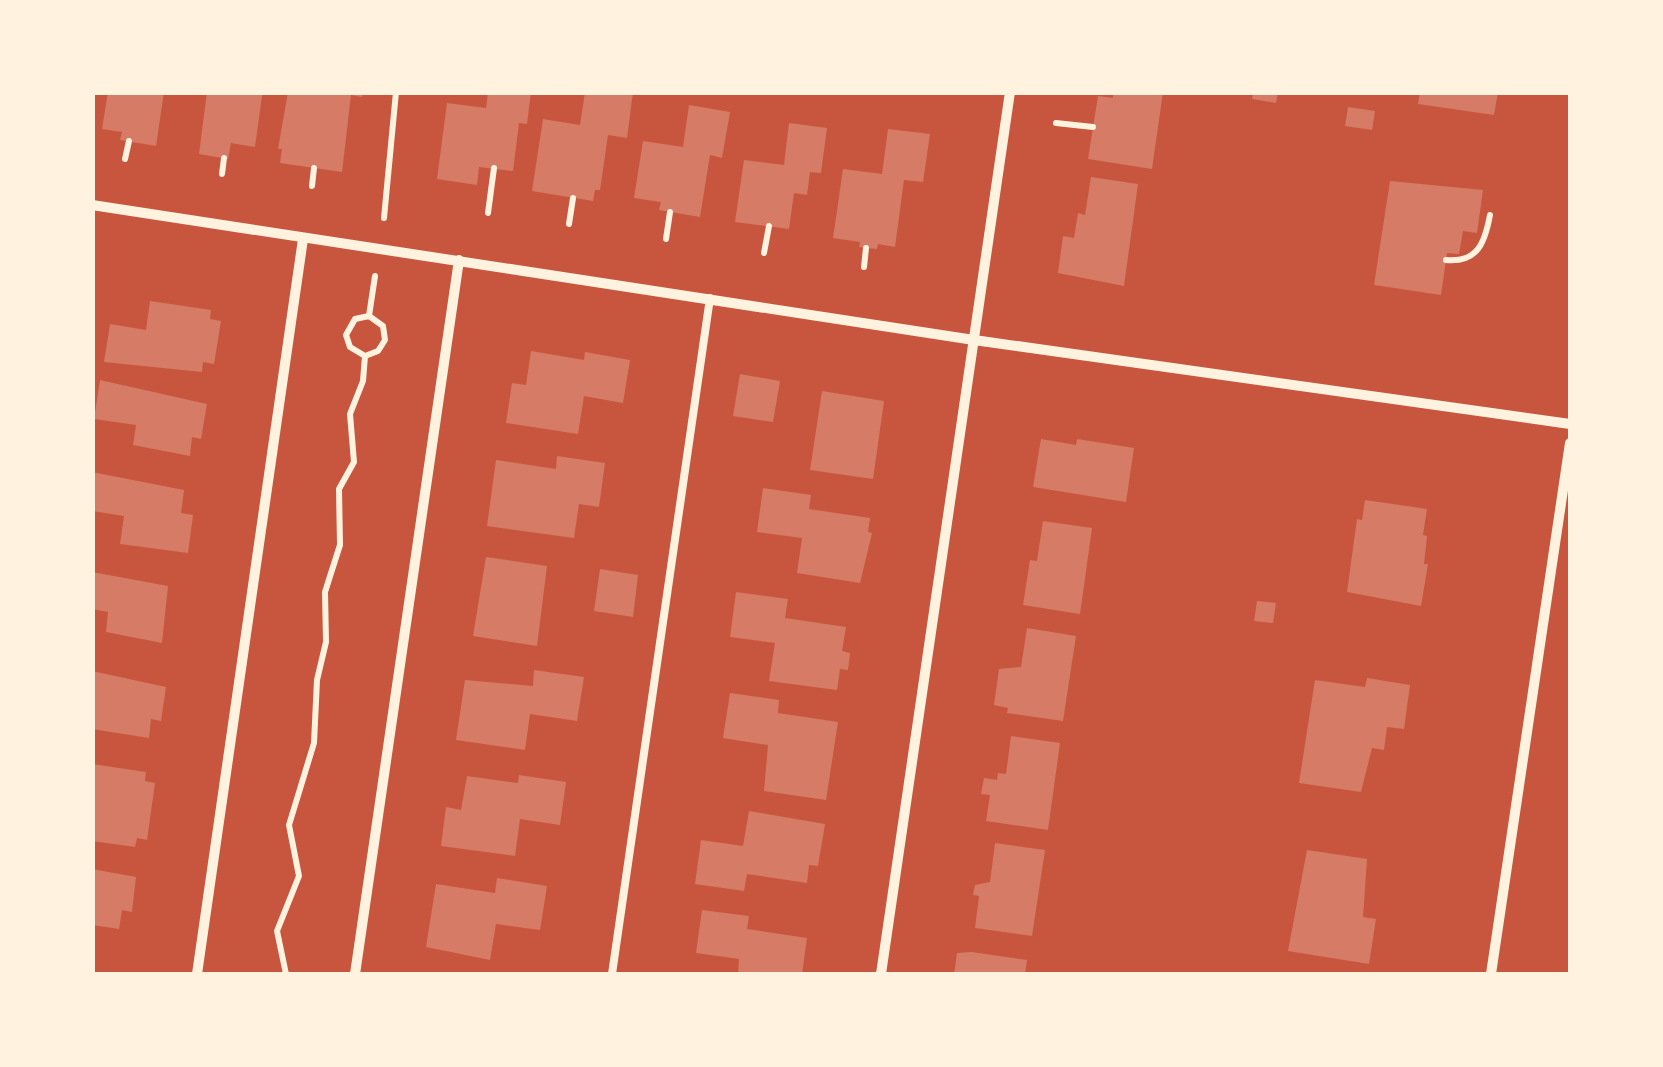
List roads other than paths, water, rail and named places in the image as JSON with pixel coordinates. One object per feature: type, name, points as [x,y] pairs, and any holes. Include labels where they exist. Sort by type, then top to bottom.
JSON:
[{"type":"street","points":[[882,974],[1010,92]]},
{"type":"street","points":[[92,206],[974,340],[1570,424]]},
{"type":"street","points":[[197,974],[303,239]]},
{"type":"street","points":[[354,974],[459,260]]},
{"type":"street","points":[[1491,974],[1570,443]]},
{"type":"lane","points":[[612,974],[710,298]]}]
